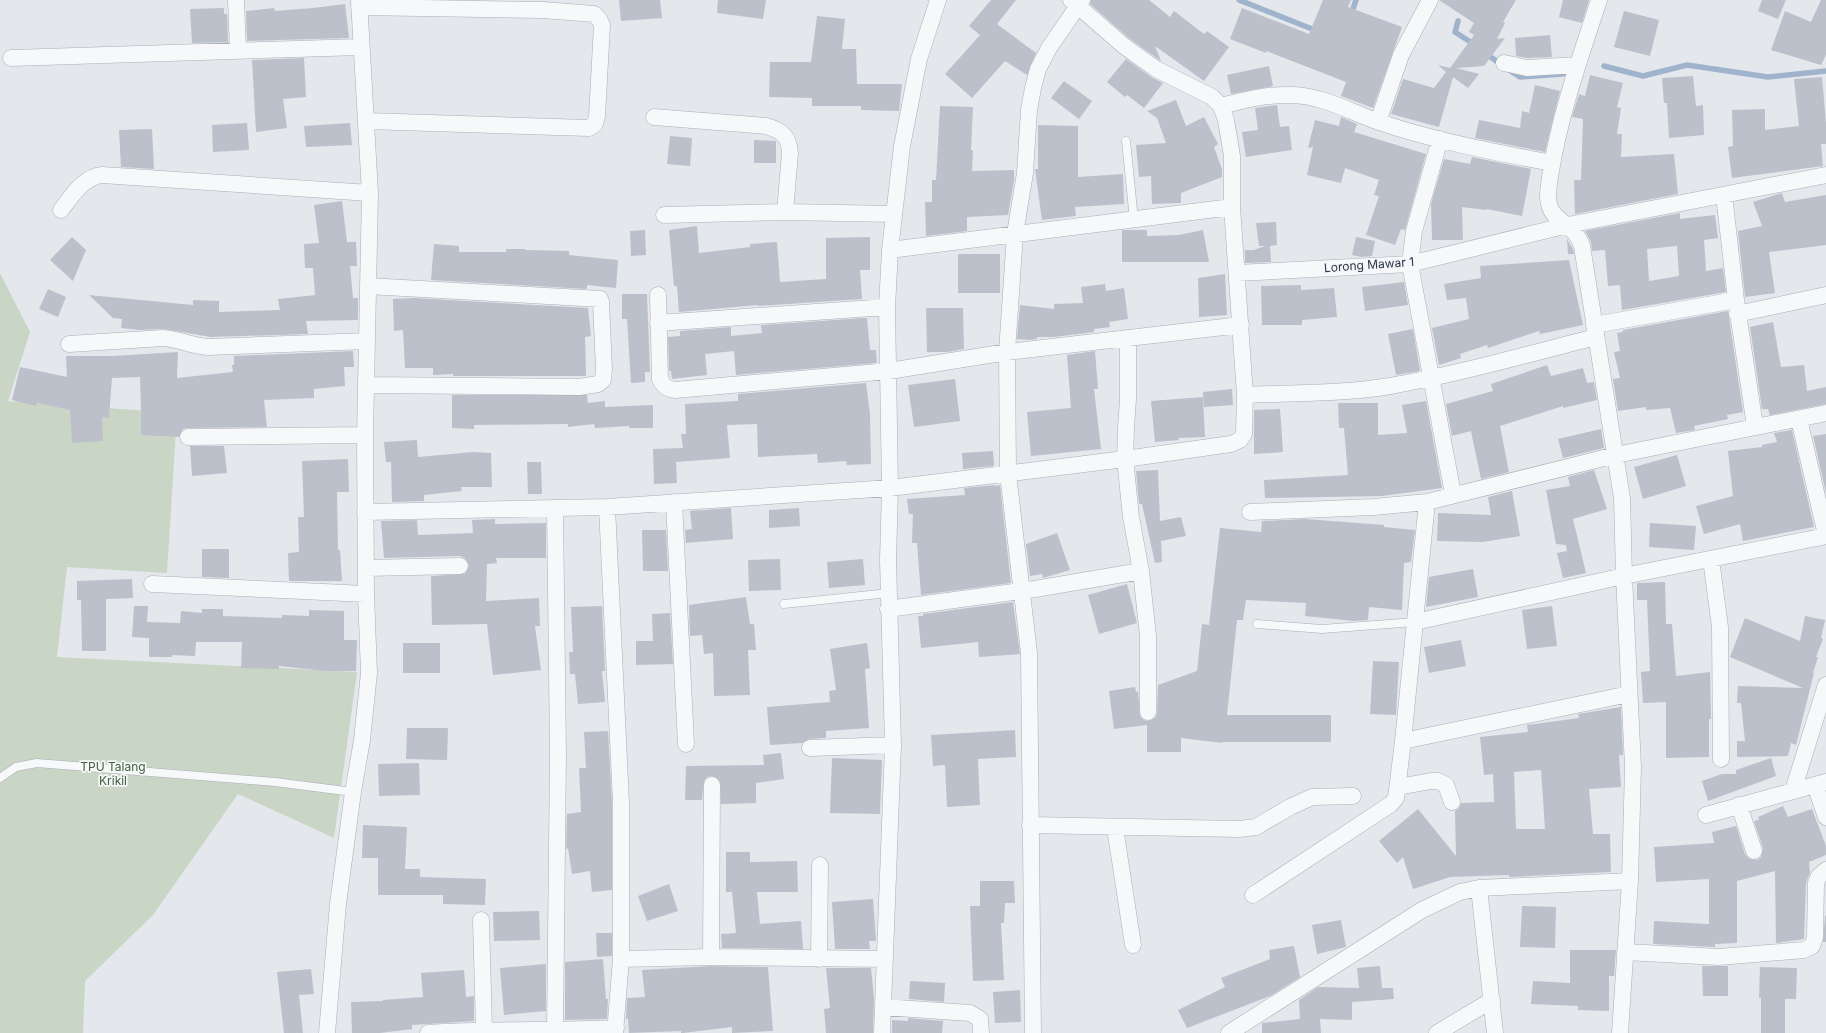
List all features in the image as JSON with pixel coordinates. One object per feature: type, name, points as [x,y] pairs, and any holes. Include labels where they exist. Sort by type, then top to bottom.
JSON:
[{"type":"street","points":[[236,0],[238,51]]},
{"type":"street","points":[[882,1033],[893,745],[888,609],[890,488],[887,307],[890,250],[902,146],[919,59],[938,0]]},
{"type":"street","points":[[1378,122],[1401,55],[1430,0]]},
{"type":"street","points":[[1599,0],[1578,64],[1552,163],[1548,196],[1552,213],[1568,225],[1576,234],[1582,246],[1622,498],[1633,767],[1630,881],[1620,1033]]},
{"type":"street","points":[[365,512],[608,507],[890,488],[1008,474],[1125,459],[1237,442],[1243,437],[1244,434],[1245,395],[1232,207],[1232,156],[1226,120],[1221,106],[1212,97],[1156,69],[1124,46],[1077,2],[1038,69],[1033,88],[1029,110],[1025,172],[1016,234],[1007,352],[1008,474],[1029,653],[1033,1033]]},
{"type":"street","points":[[327,1033],[336,918],[367,703],[369,673],[366,594],[365,435],[370,193],[359,4],[543,10],[594,14],[602,25],[597,116],[595,124],[589,128],[366,121]]},
{"type":"street","points":[[11,58],[361,47]]},
{"type":"street","points":[[1504,62],[1527,68],[1578,64]]},
{"type":"street","points":[[1221,106],[1246,99],[1273,96],[1293,95],[1315,98],[1378,122],[1468,147],[1552,163]]},
{"type":"street","points":[[654,117],[766,126],[783,133],[790,145],[785,212]]},
{"type":"street","points":[[1440,139],[1414,231],[1410,264],[1430,378],[1453,494]]},
{"type":"street","points":[[61,210],[78,188],[91,178],[102,175],[370,193]]},
{"type":"street","name":"Lorong Mawar 1","points":[[1237,273],[1410,264],[1568,225],[1826,175]]},
{"type":"street","points":[[1724,195],[1736,307],[1755,426]]},
{"type":"street","points":[[890,250],[1232,207]]},
{"type":"street","points":[[664,215],[785,212],[894,214]]},
{"type":"street","points":[[366,385],[579,387],[598,384],[603,380],[604,369],[602,302],[600,299],[368,286]]},
{"type":"street","points":[[658,295],[660,378],[668,389],[685,390],[889,371],[1007,352],[1241,325]]},
{"type":"street","points":[[1245,395],[1344,390],[1388,386],[1430,378],[1595,331],[1736,307],[1826,295]]},
{"type":"street","points":[[658,324],[887,307]]},
{"type":"street","points":[[69,344],[163,338],[175,339],[196,346],[208,347],[367,340]]},
{"type":"street","points":[[1128,338],[1128,399],[1125,459],[1131,517],[1141,571],[1148,636],[1148,712]]},
{"type":"street","points":[[1250,512],[1374,507],[1427,502],[1453,494],[1616,455],[1755,426],[1799,419],[1826,412]]},
{"type":"street","points":[[1415,622],[1624,576],[1826,536],[1799,419]]},
{"type":"street","points":[[188,437],[365,435]]},
{"type":"street","points":[[674,502],[686,744]]},
{"type":"street","points":[[1253,895],[1391,804],[1396,798],[1427,502]]},
{"type":"street","points":[[428,1033],[484,1030],[615,1031],[621,959],[621,803],[608,507]]},
{"type":"street","points":[[555,508],[558,754],[555,1031]]},
{"type":"street","points":[[1711,559],[1720,627],[1721,759]]},
{"type":"street","points":[[366,568],[460,566]]},
{"type":"street","points":[[888,609],[1141,571]]},
{"type":"street","points":[[152,584],[366,594]]},
{"type":"street","points":[[1793,791],[1826,685]]},
{"type":"street","points":[[1403,741],[1629,694]]},
{"type":"street","points":[[810,748],[893,745]]},
{"type":"street","points":[[1398,787],[1438,781],[1446,785],[1452,802]]},
{"type":"street","points":[[1706,815],[1821,783],[1826,817]]},
{"type":"street","points":[[710,957],[712,785]]},
{"type":"street","points":[[1030,825],[1115,828],[1239,829],[1256,827],[1290,807],[1312,797],[1353,796]]},
{"type":"street","points":[[1740,805],[1754,851]]},
{"type":"street","points":[[1115,828],[1133,945]]},
{"type":"street","points":[[819,959],[820,865]]},
{"type":"street","points":[[1625,952],[1719,957],[1804,950],[1812,946],[1815,937],[1816,883],[1819,876],[1826,870]]},
{"type":"street","points":[[1228,1033],[1422,910],[1460,892],[1479,888],[1630,881]]},
{"type":"street","points":[[1479,888],[1492,1000],[1494,1033]]},
{"type":"street","points":[[481,920],[484,1030]]},
{"type":"street","points":[[621,959],[710,957],[885,959]]},
{"type":"street","points":[[1437,1033],[1492,1000]]},
{"type":"street","points":[[883,1007],[970,1012],[980,1019],[981,1033]]},
{"type":"lane","points":[[1126,141],[1134,220]]},
{"type":"lane","points":[[784,604],[889,593]]},
{"type":"lane","points":[[1257,624],[1322,629],[1415,622]]},
{"type":"lane","points":[[0,778],[16,767],[37,763],[260,780],[353,792]]},
{"type":"green space","name":"TPU Talang Krikil","points":[[0,273],[30,332],[8,401],[177,413],[167,573],[67,567],[57,657],[357,672],[334,838],[238,794],[153,915],[85,981],[83,1033],[0,1033]]},
{"type":"building","points":[[619,0],[660,0],[662,18],[621,21]]},
{"type":"building","points":[[718,0],[766,0],[763,19],[717,13]]},
{"type":"building","points":[[991,0],[1016,0],[997,24],[1036,53],[1027,75],[1005,61],[972,98],[945,74],[980,35],[969,26]]},
{"type":"building","points":[[1091,0],[1149,0],[1170,17],[1174,11],[1204,34],[1207,31],[1229,47],[1204,81],[1155,46],[1161,61],[1130,39],[1090,4]]},
{"type":"building","points":[[1323,0],[1351,0],[1348,7],[1402,27],[1373,108],[1341,96],[1346,82],[1266,51],[1266,53],[1230,39],[1242,8],[1309,34]]},
{"type":"building","points":[[1439,0],[1516,0],[1503,22],[1505,23],[1497,39],[1505,38],[1484,66],[1456,68],[1479,74],[1468,88],[1453,77],[1439,127],[1391,114],[1403,79],[1434,88],[1446,72],[1438,65],[1450,68],[1474,35],[1469,32],[1474,23]]},
{"type":"building","points":[[1563,0],[1589,0],[1582,23],[1559,17]]},
{"type":"building","points":[[1762,0],[1786,0],[1778,19],[1758,11]]},
{"type":"building","points":[[1821,0],[1826,0],[1826,55],[1821,65],[1771,50],[1785,11],[1811,22]]},
{"type":"building","points":[[345,4],[349,38],[247,41],[246,11],[274,8],[275,11]]},
{"type":"building","points":[[224,8],[224,14],[227,14],[228,42],[192,43],[190,9]]},
{"type":"building","points":[[1624,11],[1659,20],[1650,56],[1614,47]]},
{"type":"building","points":[[817,16],[845,19],[842,49],[856,49],[857,84],[902,84],[899,111],[861,110],[861,106],[812,106],[812,98],[769,97],[770,62],[811,62]]},
{"type":"building","points":[[1550,35],[1552,57],[1528,58],[1516,56],[1515,38]]},
{"type":"building","points":[[304,58],[306,97],[283,99],[287,128],[256,132],[252,60]]},
{"type":"building","points":[[1126,59],[1151,77],[1163,83],[1144,108],[1127,95],[1125,97],[1107,82]]},
{"type":"building","points":[[1269,66],[1273,86],[1231,94],[1227,75]]},
{"type":"building","points":[[1590,75],[1623,83],[1617,107],[1621,108],[1617,134],[1622,134],[1621,157],[1674,154],[1678,194],[1575,214],[1574,180],[1581,180],[1583,119],[1572,117],[1579,94],[1585,96]]},
{"type":"building","points":[[1693,76],[1696,106],[1703,105],[1704,135],[1669,138],[1667,103],[1664,103],[1662,78]]},
{"type":"building","points":[[1822,77],[1826,123],[1826,144],[1821,144],[1823,166],[1732,178],[1728,147],[1733,146],[1732,110],[1765,109],[1765,130],[1799,126],[1794,79]]},
{"type":"building","points":[[1064,81],[1092,101],[1079,119],[1051,98]]},
{"type":"building","points":[[1535,85],[1560,91],[1545,152],[1475,138],[1479,120],[1520,128],[1522,111],[1529,113]]},
{"type":"building","points":[[1176,100],[1186,126],[1204,117],[1218,144],[1214,147],[1222,169],[1222,177],[1181,193],[1181,203],[1152,204],[1151,176],[1139,177],[1136,145],[1166,143],[1157,118],[1147,111]]},
{"type":"building","points":[[1277,105],[1280,127],[1289,126],[1292,150],[1246,157],[1242,132],[1258,130],[1255,108]]},
{"type":"building","points":[[940,106],[973,107],[971,150],[973,150],[972,171],[1014,170],[1014,181],[1008,215],[967,217],[967,231],[926,236],[925,202],[932,202],[932,180],[936,180]]},
{"type":"building","points":[[1341,117],[1357,124],[1354,132],[1426,154],[1405,230],[1401,229],[1395,245],[1366,235],[1379,196],[1374,195],[1379,180],[1345,168],[1341,183],[1307,175],[1313,147],[1308,148],[1315,120],[1339,126]]},
{"type":"building","points":[[247,123],[249,150],[213,152],[212,125]]},
{"type":"building","points":[[350,123],[352,145],[306,147],[304,126]]},
{"type":"building","points":[[1038,125],[1078,126],[1078,177],[1123,174],[1124,204],[1075,207],[1076,216],[1042,220],[1035,169],[1038,169]]},
{"type":"building","points":[[152,129],[154,169],[121,167],[119,130]]},
{"type":"building","points":[[670,136],[692,138],[690,166],[667,164]]},
{"type":"building","points":[[754,140],[776,141],[776,163],[754,163]]},
{"type":"building","points":[[1472,157],[1531,169],[1522,216],[1487,209],[1462,207],[1463,240],[1432,240],[1431,204],[1444,159],[1470,164]]},
{"type":"building","points":[[1782,193],[1785,202],[1826,195],[1826,245],[1769,252],[1775,293],[1745,297],[1738,231],[1762,226],[1753,202]]},
{"type":"building","points":[[342,201],[347,242],[356,242],[357,266],[350,266],[353,298],[358,298],[358,320],[306,321],[308,334],[211,337],[164,329],[139,330],[121,328],[122,319],[113,318],[89,295],[193,305],[193,300],[219,301],[219,312],[280,310],[278,299],[315,295],[313,268],[305,268],[304,244],[319,243],[314,205]]},
{"type":"building","points":[[1680,213],[1680,219],[1715,215],[1718,238],[1704,240],[1706,271],[1723,268],[1726,292],[1622,310],[1620,285],[1608,286],[1605,250],[1592,251],[1591,242],[1585,231]],"holes":[[[1677,246],[1679,276],[1649,281],[1647,249]]]},
{"type":"building","points":[[1276,222],[1277,245],[1270,246],[1271,262],[1245,263],[1245,250],[1254,250],[1265,246],[1259,246],[1256,223]]},
{"type":"building","points":[[697,226],[699,253],[750,247],[750,244],[777,242],[780,282],[826,279],[826,238],[870,237],[870,270],[860,270],[862,299],[758,305],[679,312],[677,286],[674,286],[669,230]]},
{"type":"building","points":[[645,230],[646,255],[631,256],[630,231]]},
{"type":"building","points":[[1122,230],[1147,230],[1147,236],[1179,235],[1203,230],[1209,262],[1122,262]]},
{"type":"building","points":[[72,237],[86,250],[73,281],[50,260]]},
{"type":"building","points":[[1356,237],[1375,241],[1372,256],[1361,257],[1352,255]]},
{"type":"building","points":[[1567,239],[1573,249],[1574,254],[1568,254]]},
{"type":"building","points":[[434,244],[459,246],[459,252],[506,252],[506,249],[569,251],[569,255],[618,260],[616,288],[587,285],[587,289],[431,280]]},
{"type":"building","points":[[958,254],[1000,254],[1000,293],[958,293]]},
{"type":"building","points":[[1569,260],[1583,325],[1540,334],[1539,331],[1488,348],[1487,345],[1460,354],[1461,358],[1439,365],[1432,328],[1469,319],[1466,298],[1447,300],[1444,284],[1481,278],[1480,266]]},
{"type":"building","points":[[1225,274],[1227,315],[1199,317],[1198,278]]},
{"type":"building","points":[[1404,282],[1408,305],[1365,311],[1362,287]]},
{"type":"building","points":[[1105,284],[1106,291],[1124,288],[1128,319],[1109,322],[1110,327],[1094,329],[1094,332],[1054,337],[1037,337],[1037,339],[1029,340],[1017,339],[1020,305],[1054,309],[1054,304],[1083,303],[1081,287]]},
{"type":"building","points":[[1301,285],[1301,290],[1334,288],[1337,317],[1302,320],[1302,325],[1262,325],[1261,286]]},
{"type":"building","points":[[48,289],[66,297],[58,317],[39,309]]},
{"type":"building","points":[[622,294],[647,294],[650,372],[645,372],[645,382],[631,383],[627,319],[622,319]]},
{"type":"building","points":[[413,298],[588,308],[591,336],[585,337],[586,376],[453,376],[453,374],[433,375],[433,368],[405,368],[403,330],[394,331],[393,299]]},
{"type":"building","points":[[926,308],[963,308],[964,349],[947,352],[927,352]]},
{"type":"building","points":[[1728,311],[1743,412],[1727,415],[1728,419],[1694,426],[1695,430],[1676,433],[1670,408],[1646,410],[1646,407],[1618,411],[1613,379],[1620,378],[1614,352],[1620,351],[1617,333],[1623,332],[1623,330]]},
{"type":"building","points":[[867,318],[870,350],[876,350],[877,363],[736,375],[734,351],[705,354],[707,375],[672,379],[671,371],[669,371],[668,337],[680,336],[680,331],[731,327],[731,336],[762,333],[761,325]]},
{"type":"building","points":[[1773,322],[1781,367],[1804,365],[1807,391],[1826,387],[1826,404],[1770,415],[1768,409],[1762,409],[1750,327]]},
{"type":"building","points":[[1413,329],[1420,371],[1396,375],[1388,334]]},
{"type":"building","points":[[353,351],[354,367],[344,367],[345,386],[314,389],[314,398],[264,400],[267,427],[188,428],[183,429],[179,437],[141,435],[140,377],[112,378],[109,418],[102,417],[103,441],[72,443],[70,410],[37,403],[36,406],[12,400],[20,367],[67,377],[66,356],[113,356],[178,352],[177,378],[233,372],[232,365],[234,365],[234,356]]},
{"type":"building","points":[[1095,351],[1098,389],[1094,389],[1101,449],[1031,456],[1027,412],[1071,408],[1067,355]]},
{"type":"building","points":[[1547,365],[1551,376],[1583,368],[1587,383],[1594,382],[1597,400],[1563,408],[1563,406],[1500,426],[1509,472],[1481,479],[1471,431],[1452,436],[1446,404],[1493,391],[1491,384]]},
{"type":"building","points":[[955,379],[960,421],[914,427],[908,385]]},
{"type":"building","points":[[866,383],[870,414],[871,464],[847,465],[846,461],[818,463],[817,454],[758,457],[757,424],[727,425],[730,458],[676,462],[677,483],[654,484],[653,449],[683,448],[681,434],[686,434],[685,404],[738,401],[738,394]]},
{"type":"building","points":[[1232,389],[1233,405],[1204,407],[1203,392]]},
{"type":"building","points":[[452,395],[587,395],[588,403],[605,401],[605,407],[653,405],[653,428],[629,428],[629,426],[595,428],[594,424],[568,427],[568,424],[474,425],[474,429],[452,428]]},
{"type":"building","points":[[1203,397],[1205,437],[1178,438],[1179,440],[1155,442],[1151,401]]},
{"type":"building","points":[[1426,401],[1442,488],[1382,496],[1265,498],[1264,480],[1348,475],[1344,428],[1339,428],[1338,403],[1378,403],[1378,435],[1407,433],[1402,405]]},
{"type":"building","points":[[1280,409],[1283,452],[1254,454],[1254,410]]},
{"type":"building","points":[[1601,429],[1604,448],[1563,458],[1558,439]]},
{"type":"building","points":[[1792,430],[1814,527],[1743,541],[1740,524],[1704,534],[1696,506],[1733,496],[1728,451],[1762,447],[1762,445],[1777,442],[1774,433]]},
{"type":"building","points":[[1826,434],[1826,493],[1813,436]]},
{"type":"building","points":[[417,440],[418,457],[473,452],[491,453],[492,487],[461,487],[462,491],[424,495],[424,501],[392,502],[391,462],[386,462],[384,442]]},
{"type":"building","points":[[190,446],[224,446],[227,473],[192,476]]},
{"type":"building","points":[[993,451],[994,466],[963,469],[962,453]]},
{"type":"building","points":[[1677,455],[1686,486],[1643,499],[1634,467]]},
{"type":"building","points":[[348,459],[349,492],[337,492],[338,550],[340,550],[342,581],[289,581],[288,553],[299,552],[298,517],[304,517],[302,461]]},
{"type":"building","points":[[527,462],[541,462],[542,494],[528,494]]},
{"type":"building","points":[[1158,470],[1160,521],[1181,517],[1186,536],[1161,541],[1162,562],[1155,563],[1142,504],[1139,504],[1136,471]]},
{"type":"building","points":[[1594,470],[1607,509],[1573,519],[1586,573],[1563,578],[1557,553],[1567,551],[1566,545],[1556,544],[1546,490],[1570,486],[1568,477]]},
{"type":"building","points":[[1000,485],[1011,583],[921,595],[917,543],[912,543],[913,514],[909,514],[907,499],[965,495],[964,488]]},
{"type":"building","points":[[1512,491],[1520,536],[1483,542],[1437,541],[1438,513],[1491,515],[1488,497]]},
{"type":"building","points":[[731,508],[733,539],[686,543],[685,530],[692,529],[690,511]]},
{"type":"building","points":[[799,508],[800,526],[769,528],[769,510]]},
{"type":"building","points":[[495,519],[495,524],[546,523],[546,558],[496,558],[497,563],[487,564],[486,601],[539,598],[540,626],[535,626],[541,670],[493,675],[487,624],[432,625],[431,576],[465,574],[469,566],[465,558],[460,556],[384,558],[381,521],[417,520],[418,535],[473,533],[472,520]]},
{"type":"building","points":[[1305,519],[1384,525],[1384,527],[1415,530],[1411,562],[1404,563],[1402,610],[1369,607],[1368,620],[1354,621],[1305,616],[1306,603],[1246,600],[1243,620],[1237,620],[1227,715],[1331,715],[1331,742],[1222,743],[1181,738],[1181,752],[1147,752],[1147,725],[1114,729],[1109,691],[1135,687],[1136,692],[1138,691],[1140,716],[1144,720],[1148,721],[1156,717],[1158,685],[1197,671],[1202,624],[1209,625],[1220,528],[1261,532],[1262,521]]},
{"type":"building","points":[[1650,523],[1696,526],[1694,550],[1649,547]]},
{"type":"building","points":[[642,530],[666,530],[668,571],[643,571]]},
{"type":"building","points":[[1057,533],[1070,570],[1043,578],[1042,574],[1030,576],[1026,544]]},
{"type":"building","points":[[202,549],[229,549],[229,578],[202,577]]},
{"type":"building","points":[[780,559],[781,590],[749,591],[748,560]]},
{"type":"building","points":[[863,559],[865,585],[829,588],[827,562]]},
{"type":"building","points":[[1473,569],[1478,597],[1426,607],[1429,577]]},
{"type":"building","points":[[132,579],[133,598],[106,599],[106,651],[82,651],[81,600],[77,600],[77,581]]},
{"type":"building","points":[[1665,582],[1666,624],[1672,624],[1676,676],[1710,672],[1711,719],[1709,719],[1709,757],[1666,758],[1666,702],[1643,703],[1641,672],[1650,671],[1647,600],[1637,600],[1637,583]]},
{"type":"building","points":[[1127,584],[1137,623],[1099,634],[1088,595]]},
{"type":"building","points":[[746,597],[750,624],[754,624],[756,650],[748,650],[750,695],[714,696],[713,653],[704,654],[702,635],[690,636],[689,605]]},
{"type":"building","points":[[1013,602],[1020,654],[979,657],[978,642],[921,648],[918,616],[923,616],[923,614]]},
{"type":"building","points":[[134,606],[148,606],[147,622],[180,623],[181,611],[202,613],[202,609],[223,609],[223,616],[282,618],[282,615],[309,616],[309,610],[344,611],[344,640],[357,640],[356,671],[325,671],[279,666],[279,669],[241,668],[242,642],[196,642],[195,656],[172,655],[172,657],[149,657],[149,638],[132,637]]},
{"type":"building","points":[[602,606],[605,671],[602,671],[605,702],[578,704],[575,674],[570,674],[569,652],[573,652],[571,607]]},
{"type":"building","points":[[1552,606],[1557,646],[1527,649],[1522,610]]},
{"type":"building","points":[[670,613],[673,664],[636,665],[636,641],[653,641],[652,614]]},
{"type":"building","points":[[1805,616],[1825,620],[1821,638],[1823,639],[1816,657],[1818,657],[1796,745],[1791,743],[1788,756],[1737,757],[1737,741],[1745,741],[1741,703],[1737,703],[1738,686],[1803,688],[1730,657],[1745,618],[1800,641]]},
{"type":"building","points":[[1461,640],[1466,666],[1429,673],[1424,647]]},
{"type":"building","points":[[403,643],[440,643],[440,673],[403,673]]},
{"type":"building","points":[[867,643],[870,668],[865,669],[869,728],[826,731],[826,738],[809,739],[802,743],[770,745],[767,707],[830,702],[829,691],[836,690],[830,649]]},
{"type":"building","points":[[1373,661],[1399,662],[1396,715],[1370,714]]},
{"type":"building","points":[[1621,707],[1623,755],[1619,755],[1621,787],[1589,789],[1593,834],[1610,834],[1611,872],[1509,877],[1509,875],[1450,877],[1413,889],[1403,857],[1397,863],[1379,841],[1418,809],[1456,856],[1455,811],[1459,808],[1461,803],[1494,802],[1493,774],[1484,775],[1480,737],[1528,732],[1527,725],[1579,718],[1578,714]],"holes":[[[1541,770],[1545,829],[1516,829],[1514,772]]]},
{"type":"building","points":[[407,728],[448,728],[447,760],[406,759]]},
{"type":"building","points":[[1015,730],[1016,757],[978,759],[980,805],[947,807],[945,765],[933,766],[931,735]]},
{"type":"building","points":[[608,731],[612,803],[612,890],[592,892],[590,871],[572,874],[568,848],[566,849],[567,814],[581,812],[579,768],[586,768],[584,732]]},
{"type":"building","points":[[781,753],[784,779],[756,783],[756,803],[721,804],[720,781],[712,776],[707,777],[704,781],[702,800],[685,800],[686,766],[764,765],[763,755]]},
{"type":"building","points":[[832,758],[882,760],[880,814],[830,813]]},
{"type":"building","points":[[1771,758],[1776,776],[1708,801],[1702,781],[1722,774],[1736,774],[1736,770]]},
{"type":"building","points":[[419,763],[420,795],[379,796],[378,764]]},
{"type":"building","points":[[1783,806],[1788,817],[1812,809],[1826,846],[1826,855],[1809,862],[1810,873],[1806,883],[1804,939],[1776,943],[1775,871],[1737,881],[1737,943],[1715,944],[1715,947],[1653,944],[1654,921],[1709,924],[1709,879],[1656,882],[1654,847],[1714,843],[1712,832],[1736,826],[1745,854],[1748,858],[1757,860],[1761,857],[1763,848],[1754,821],[1759,820],[1758,817]]},
{"type":"building","points":[[363,825],[407,827],[405,869],[420,869],[420,877],[486,879],[485,905],[443,904],[443,895],[378,895],[378,858],[362,858]]},
{"type":"building","points":[[726,852],[750,852],[750,862],[797,861],[798,892],[757,892],[760,924],[801,921],[803,949],[722,948],[721,934],[736,933],[732,892],[726,892]]},
{"type":"building","points":[[980,881],[1014,881],[1015,903],[1005,903],[1004,923],[1001,923],[1004,980],[973,981],[970,906],[980,906]]},
{"type":"building","points":[[669,884],[678,911],[647,921],[638,896]]},
{"type":"building","points":[[873,899],[876,941],[869,941],[870,949],[835,949],[832,902]]},
{"type":"building","points":[[1522,906],[1556,907],[1555,948],[1520,947]]},
{"type":"building","points":[[539,911],[540,940],[494,941],[493,912]]},
{"type":"building","points":[[1826,915],[1826,942],[1823,942],[1825,916]]},
{"type":"building","points":[[1341,920],[1346,947],[1317,954],[1312,925]]},
{"type":"building","points":[[596,933],[612,933],[612,956],[597,957]]},
{"type":"building","points":[[1294,946],[1300,977],[1270,996],[1187,1028],[1178,1010],[1225,987],[1221,978],[1270,959],[1269,950]]},
{"type":"building","points":[[1570,950],[1616,950],[1614,976],[1609,976],[1609,1011],[1578,1010],[1578,1006],[1531,1004],[1533,981],[1570,983]]},
{"type":"building","points":[[603,959],[606,999],[608,999],[607,1019],[565,1020],[565,962]]},
{"type":"building","points":[[546,964],[546,1011],[504,1015],[500,968]]},
{"type":"building","points":[[711,966],[768,967],[773,1031],[732,1033],[732,1027],[683,1033],[681,1033],[681,1031],[629,1033],[628,1019],[626,1019],[627,998],[645,997],[642,970]]},
{"type":"building","points":[[1380,966],[1382,988],[1393,988],[1394,999],[1352,1002],[1352,1020],[1320,1019],[1321,1033],[1262,1033],[1262,1023],[1300,1019],[1299,1000],[1318,987],[1359,988],[1357,968]]},
{"type":"building","points":[[1702,966],[1728,966],[1728,996],[1703,996]]},
{"type":"building","points":[[1760,967],[1797,968],[1796,999],[1785,999],[1785,1033],[1761,1033],[1761,998],[1759,998]]},
{"type":"building","points":[[826,968],[871,968],[874,998],[873,1033],[826,1033],[824,1009],[830,1008]]},
{"type":"building","points":[[311,969],[314,994],[299,995],[303,1033],[284,1033],[277,972]]},
{"type":"building","points":[[464,970],[466,997],[474,996],[474,1021],[412,1025],[412,1029],[380,1033],[352,1033],[351,1002],[383,1001],[423,997],[421,973]]},
{"type":"building","points":[[910,981],[945,983],[944,1002],[909,999]]},
{"type":"building","points":[[1020,990],[1021,1022],[995,1023],[993,992]]},
{"type":"building","points":[[908,1018],[943,1021],[942,1033],[892,1033],[892,1020],[908,1021]]},
{"type":"waterway","points":[[1239,0],[1317,31]]},
{"type":"waterway","points":[[1351,15],[1356,0]]},
{"type":"waterway","points":[[1458,21],[1455,32],[1475,45]]},
{"type":"waterway","points":[[1485,53],[1502,65]]},
{"type":"waterway","points":[[1604,66],[1643,76],[1687,65],[1768,77],[1826,71]]},
{"type":"waterway","points":[[1509,70],[1520,77],[1563,74]]}]
